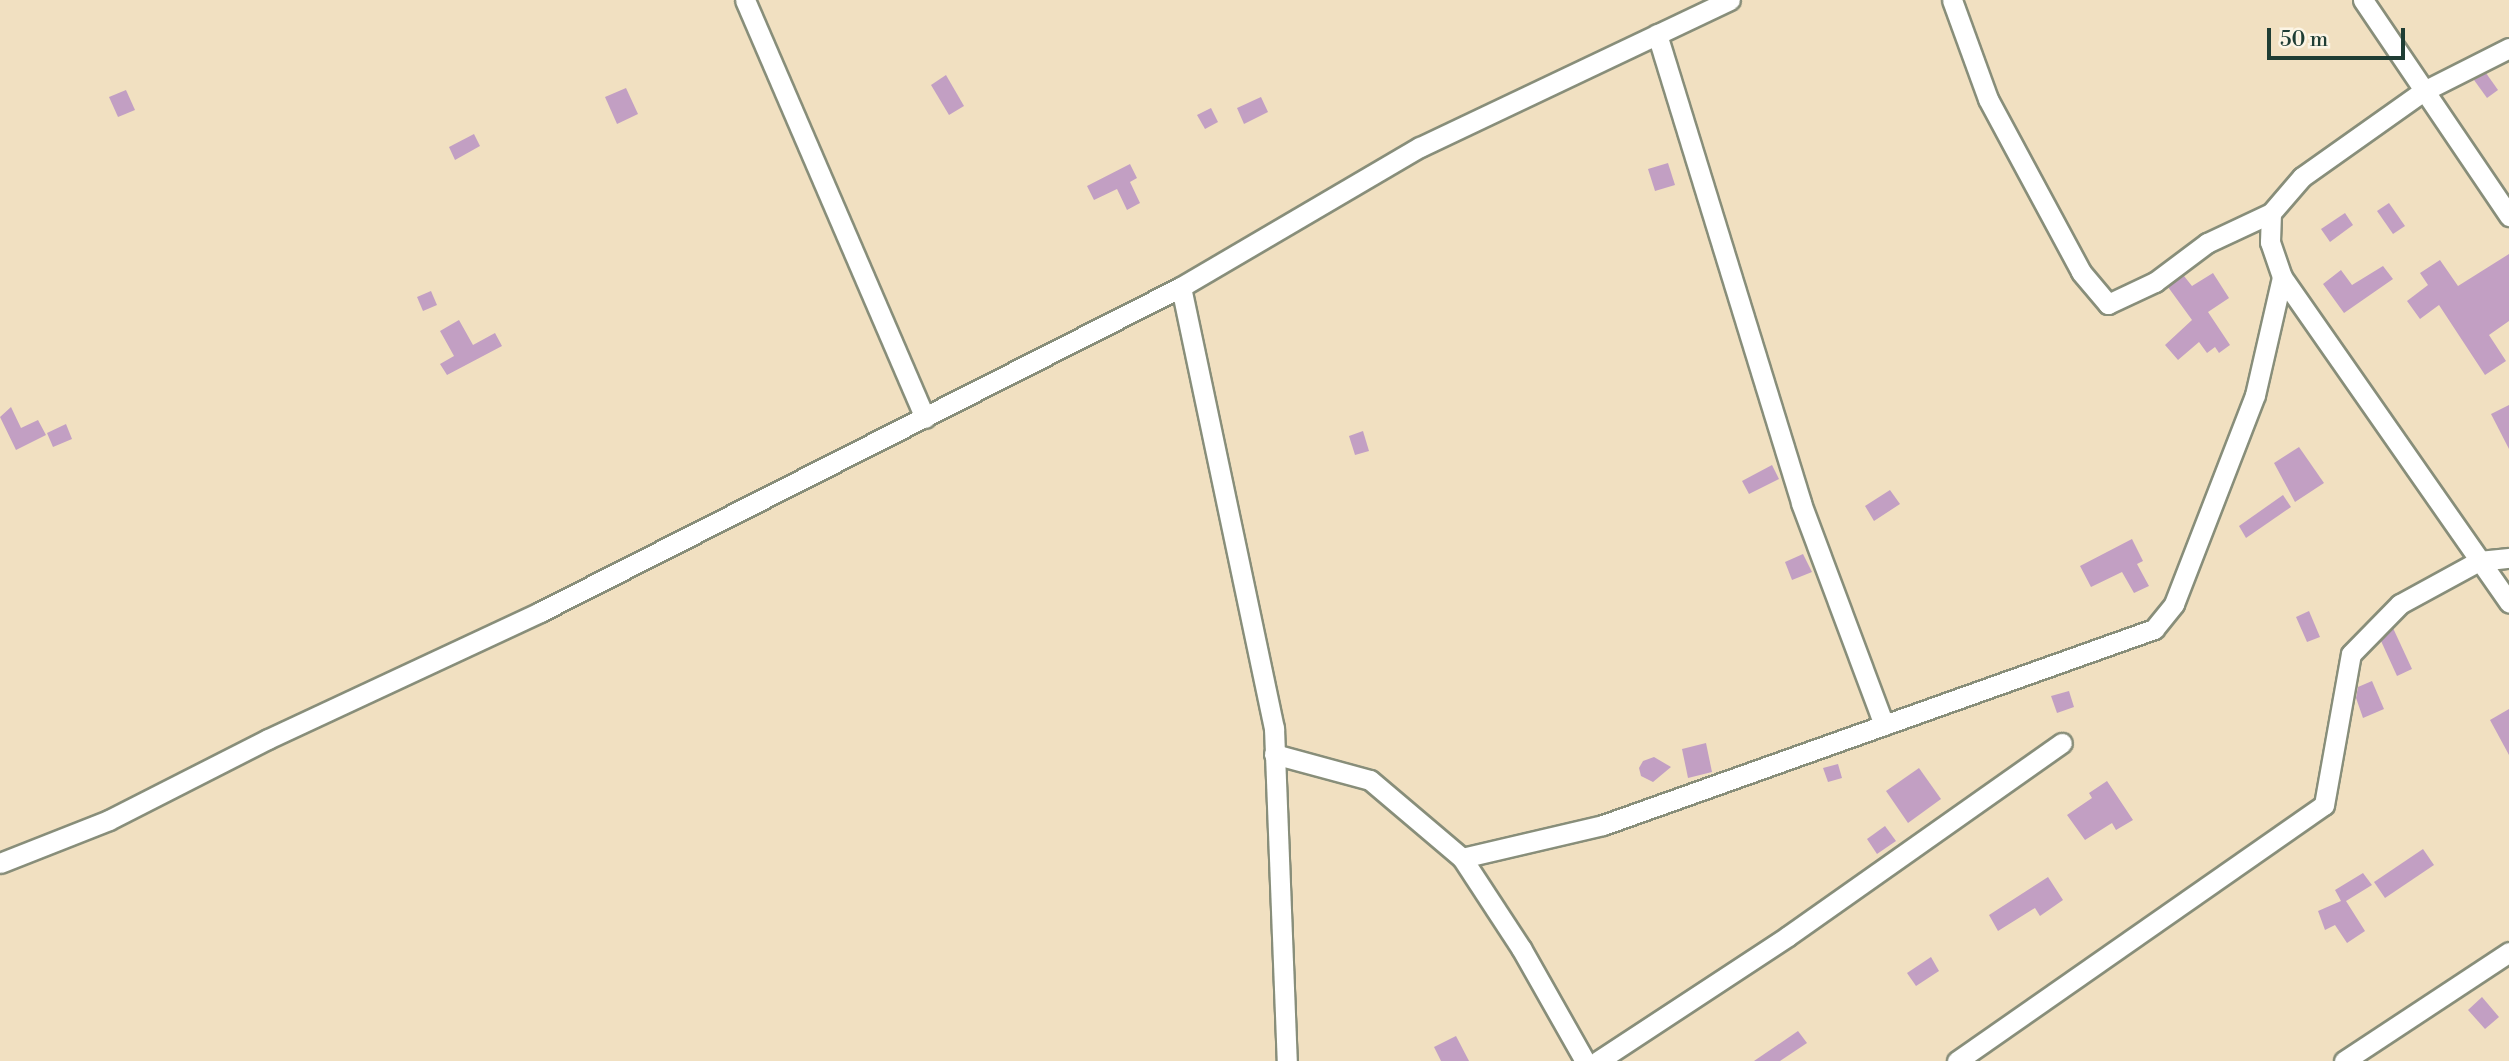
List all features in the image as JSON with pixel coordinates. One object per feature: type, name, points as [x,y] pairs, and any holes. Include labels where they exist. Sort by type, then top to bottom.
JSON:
[{"type":"street","points":[[745,0],[925,418]]},
{"type":"street","points":[[0,863],[109,820],[268,739],[540,612],[1181,287],[1420,147],[1730,0]]},
{"type":"street","points":[[1952,0],[1988,99],[2081,272],[2108,304],[2155,282],[2207,243],[2271,213],[2302,177],[2422,92],[2509,48]]},
{"type":"street","points":[[2363,0],[2422,92],[2509,216]]},
{"type":"street","points":[[1657,34],[1801,503],[1885,725]]},
{"type":"street","points":[[2271,213],[2270,242],[2282,277],[2509,603]]},
{"type":"street","points":[[1462,858],[1603,825],[2154,628],[2175,604],[2255,395],[2282,277]]},
{"type":"street","points":[[1181,287],[1273,728],[1287,1061]]},
{"type":"street","points":[[1957,1061],[2324,805],[2351,654],[2400,604],[2479,561],[2509,558]]},
{"type":"street","points":[[1598,1061],[1788,936],[2062,743]]},
{"type":"street","points":[[1274,754],[1370,780],[1462,858],[1521,948],[1586,1061]]},
{"type":"street","points":[[2344,1061],[2509,951]]},
{"type":"building","points":[[2486,73],[2498,90],[2487,98],[2474,80]]},
{"type":"building","points":[[946,75],[964,106],[949,115],[931,85]]},
{"type":"building","points":[[626,88],[638,114],[617,124],[605,97]]},
{"type":"building","points":[[126,90],[135,110],[118,117],[109,97]]},
{"type":"building","points":[[1261,97],[1268,112],[1244,124],[1237,108]]},
{"type":"building","points":[[1211,108],[1218,122],[1205,129],[1197,115]]},
{"type":"building","points":[[474,134],[480,146],[455,160],[449,147]]},
{"type":"building","points":[[1668,163],[1675,185],[1655,191],[1648,169]]},
{"type":"building","points":[[1130,164],[1137,178],[1130,182],[1140,203],[1127,210],[1117,189],[1094,200],[1087,186]]},
{"type":"building","points":[[2389,203],[2405,226],[2393,234],[2377,211]]},
{"type":"building","points":[[2345,213],[2353,225],[2330,242],[2321,229]]},
{"type":"building","points":[[2509,254],[2509,321],[2489,335],[2506,361],[2485,375],[2439,305],[2420,319],[2407,301],[2428,285],[2420,273],[2440,260],[2458,286]]},
{"type":"building","points":[[2383,266],[2393,279],[2344,313],[2323,284],[2341,270],[2352,285]]},
{"type":"building","points":[[2213,273],[2229,298],[2208,312],[2230,345],[2219,353],[2215,347],[2207,353],[2199,342],[2178,360],[2165,345],[2192,320],[2168,287],[2184,276],[2192,286]]},
{"type":"building","points":[[431,291],[437,305],[423,311],[417,297]]},
{"type":"building","points":[[459,320],[473,345],[495,333],[502,346],[447,375],[440,364],[454,356],[440,331]]},
{"type":"building","points":[[2509,405],[2509,449],[2491,414]]},
{"type":"building","points":[[11,407],[21,428],[38,420],[46,435],[16,450],[0,417]]},
{"type":"building","points":[[66,424],[72,439],[53,447],[47,433]]},
{"type":"building","points":[[1363,431],[1369,451],[1355,455],[1349,436]]},
{"type":"building","points":[[2299,447],[2324,483],[2295,502],[2274,463]]},
{"type":"building","points":[[1772,465],[1779,479],[1749,494],[1742,481]]},
{"type":"building","points":[[1890,490],[1900,504],[1874,521],[1865,506]]},
{"type":"building","points":[[2283,495],[2291,507],[2246,538],[2239,526]]},
{"type":"building","points":[[2132,539],[2143,561],[2137,564],[2149,586],[2134,593],[2122,572],[2091,587],[2080,566]]},
{"type":"building","points":[[1803,554],[1812,572],[1792,580],[1785,562]]},
{"type":"building","points":[[2309,611],[2320,637],[2307,642],[2296,617]]},
{"type":"building","points":[[2393,628],[2412,669],[2397,676],[2381,641]]},
{"type":"building","points":[[2372,681],[2384,709],[2363,718],[2356,698],[2358,687]]},
{"type":"building","points":[[2069,691],[2074,707],[2057,713],[2051,696]]},
{"type":"building","points":[[2509,709],[2509,755],[2490,720]]},
{"type":"building","points":[[1706,743],[1712,772],[1688,778],[1682,749]]},
{"type":"building","points":[[1654,757],[1671,767],[1653,782],[1641,776],[1639,768],[1643,761]]},
{"type":"building","points":[[1838,764],[1842,778],[1828,782],[1823,768]]},
{"type":"building","points":[[1919,768],[1941,799],[1908,823],[1886,791]]},
{"type":"building","points":[[2107,781],[2133,820],[2116,830],[2112,823],[2085,840],[2067,815],[2092,798],[2089,793]]},
{"type":"building","points":[[1885,826],[1896,841],[1877,854],[1867,839]]},
{"type":"building","points":[[2423,849],[2434,865],[2385,898],[2374,882]]},
{"type":"building","points":[[2363,873],[2372,885],[2346,901],[2365,931],[2347,943],[2335,925],[2325,930],[2318,911],[2341,901],[2335,890]]},
{"type":"building","points":[[2048,877],[2063,900],[2040,916],[2035,908],[1998,931],[1989,915]]},
{"type":"building","points":[[1931,957],[1939,971],[1916,986],[1907,973]]},
{"type":"building","points":[[2482,997],[2499,1017],[2485,1029],[2468,1010]]},
{"type":"building","points":[[1798,1031],[1807,1043],[1780,1061],[1754,1061]]},
{"type":"building","points":[[1456,1036],[1469,1061],[1441,1061],[1434,1047]]}]
